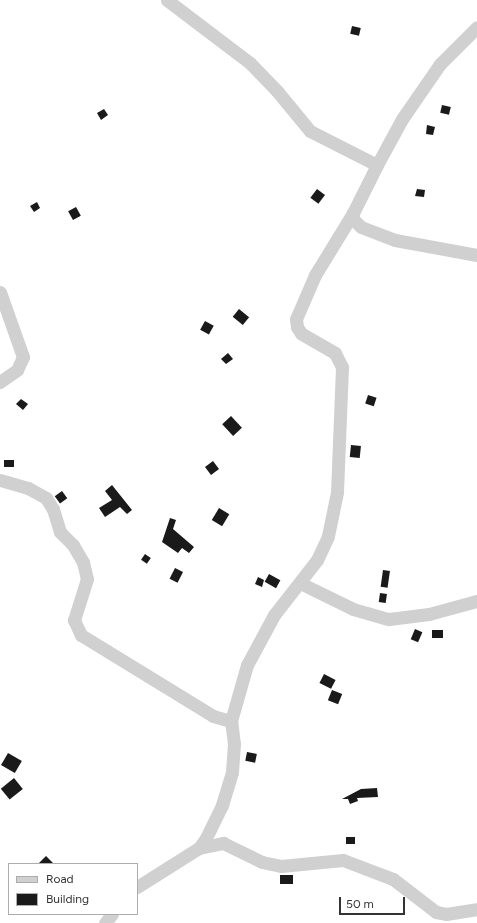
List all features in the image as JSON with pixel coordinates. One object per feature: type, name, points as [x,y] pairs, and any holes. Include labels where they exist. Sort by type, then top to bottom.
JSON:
[{"type":"street","points":[[167,0],[250,63],[277,91],[310,131],[377,165]]},
{"type":"street","points":[[199,848],[222,805],[232,772],[234,744],[231,720],[241,684],[256,646],[274,615],[300,583],[323,548],[336,503],[342,367],[335,353],[301,333],[297,327],[296,319],[316,275],[353,213],[402,119],[440,64],[477,27]]},
{"type":"street","points":[[353,213],[353,219],[361,227],[383,237],[477,255]]},
{"type":"street","points":[[0,292],[23,357],[17,370],[0,382]]},
{"type":"street","points":[[0,480],[28,488],[46,498],[53,509],[60,532],[73,545],[83,562],[88,580],[74,620],[81,635],[213,716],[231,720]]},
{"type":"street","points":[[300,583],[366,615],[389,619],[429,614],[477,601]]},
{"type":"street","points":[[138,886],[199,848],[223,843],[262,862],[281,866],[343,860],[392,879],[436,912],[446,914],[477,909]]},
{"type":"street","points":[[105,923],[111,915]]},
{"type":"building","points":[[352,26],[361,28],[359,36],[350,34]]},
{"type":"building","points":[[442,105],[451,107],[449,115],[440,113]]},
{"type":"building","points":[[104,109],[108,115],[101,120],[97,113]]},
{"type":"building","points":[[427,125],[435,127],[433,135],[426,134]]},
{"type":"building","points":[[317,189],[325,195],[318,204],[310,198]]},
{"type":"building","points":[[417,189],[425,190],[424,197],[415,196]]},
{"type":"building","points":[[37,202],[40,208],[34,212],[30,206]]},
{"type":"building","points":[[76,207],[81,216],[73,220],[68,211]]},
{"type":"building","points":[[239,309],[249,317],[243,325],[233,317]]},
{"type":"building","points":[[205,321],[214,326],[209,335],[200,330]]},
{"type":"building","points":[[228,353],[233,359],[226,364],[221,359]]},
{"type":"building","points":[[368,395],[377,398],[374,406],[365,404]]},
{"type":"building","points":[[21,399],[28,404],[23,410],[16,404]]},
{"type":"building","points":[[231,416],[242,428],[233,436],[222,424]]},
{"type":"building","points":[[351,445],[361,446],[360,458],[350,457]]},
{"type":"building","points":[[4,460],[14,460],[14,467],[4,467]]},
{"type":"building","points":[[213,461],[219,469],[211,475],[205,467]]},
{"type":"building","points":[[112,485],[132,510],[127,514],[120,507],[105,517],[99,508],[112,500],[105,491]]},
{"type":"building","points":[[62,491],[67,498],[60,504],[55,496]]},
{"type":"building","points":[[219,508],[229,514],[222,526],[212,520]]},
{"type":"building","points":[[170,518],[176,520],[173,529],[194,547],[189,553],[182,548],[178,553],[162,542]]},
{"type":"building","points":[[145,554],[151,558],[147,564],[141,560]]},
{"type":"building","points":[[175,568],[183,572],[178,583],[170,579]]},
{"type":"building","points":[[383,570],[390,571],[388,588],[381,587]]},
{"type":"building","points":[[269,574],[280,580],[276,588],[265,582]]},
{"type":"building","points":[[258,577],[264,580],[262,587],[255,584]]},
{"type":"building","points":[[380,593],[387,594],[386,603],[379,602]]},
{"type":"building","points":[[415,629],[422,632],[418,642],[411,639]]},
{"type":"building","points":[[432,630],[443,630],[443,638],[432,638]]},
{"type":"building","points":[[324,674],[336,680],[331,689],[319,683]]},
{"type":"building","points":[[332,690],[342,694],[338,704],[328,700]]},
{"type":"building","points":[[247,752],[257,754],[255,763],[245,761]]},
{"type":"building","points":[[8,753],[22,761],[15,773],[1,765]]},
{"type":"building","points":[[14,778],[23,789],[10,800],[1,789]]},
{"type":"building","points":[[377,788],[378,797],[357,798],[358,801],[350,804],[348,799],[342,799],[361,789]]},
{"type":"building","points":[[346,837],[355,837],[355,844],[346,844]]},
{"type":"building","points":[[46,856],[53,863],[39,863]]},
{"type":"building","points":[[280,875],[293,875],[293,884],[280,884]]}]
